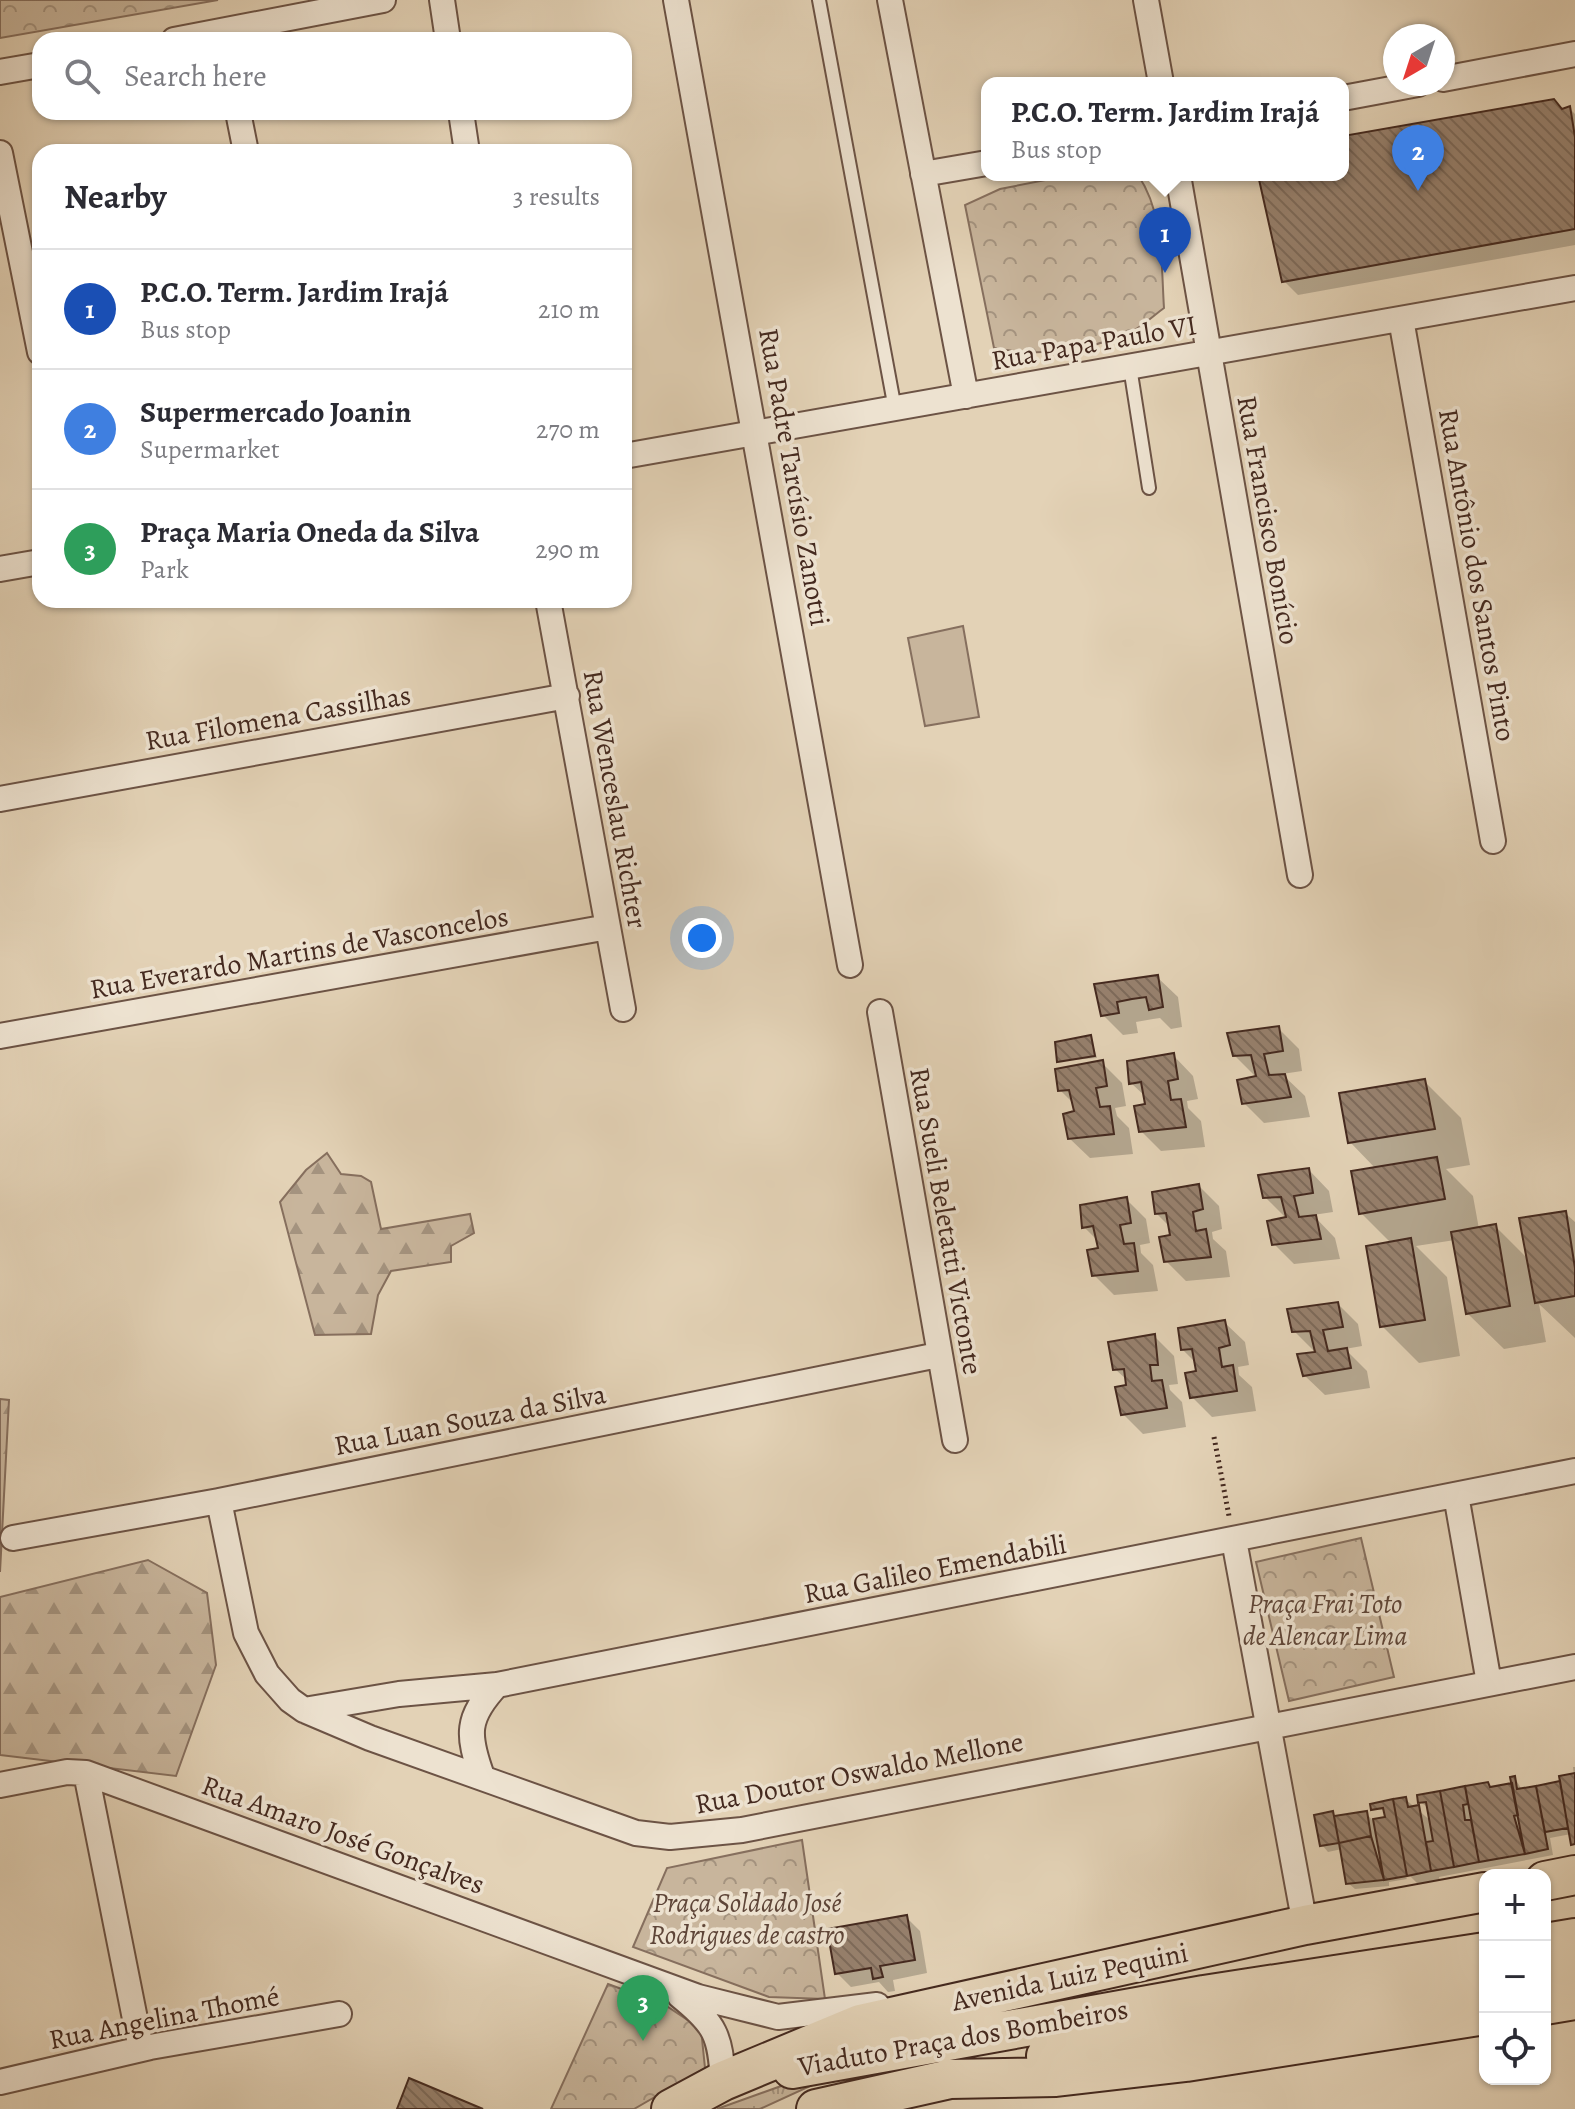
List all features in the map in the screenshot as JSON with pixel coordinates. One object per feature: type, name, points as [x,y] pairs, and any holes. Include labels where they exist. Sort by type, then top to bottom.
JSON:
[{"type":"main road","points":[[1551,1880],[1575,1875]]},
{"type":"main road","name":"Avenida Luiz Pequini","points":[[671,2109],[723,2081],[860,2024],[1305,1925],[1479,1893]]},
{"type":"main road","points":[[1551,1942],[1575,1938]]},
{"type":"main road","points":[[1204,2011],[1479,1953]]},
{"type":"main road","points":[[1551,1974],[1575,1969]]},
{"type":"main road","points":[[1204,2011],[1479,1987]]},
{"type":"main road","points":[[1551,2004],[1575,2000]]},
{"type":"main road","name":"Viaduto Praça dos Bombeiros","points":[[950,2079],[1071,2050],[1204,2011]]},
{"type":"main road","name":"Viaduto Praça dos Bombeiros","points":[[723,2081],[1204,2011]]},
{"type":"main road","points":[[822,2107],[950,2079],[1056,2077],[1186,2062],[1479,2016]]},
{"type":"street","points":[[242,32],[383,0]]},
{"type":"street","points":[[442,0],[447,32]]},
{"type":"street","name":"Rua Padre Tarcísio Zanotti","points":[[676,0],[850,965]]},
{"type":"street","points":[[890,0],[966,396]]},
{"type":"street","points":[[1146,0],[1160,77]]},
{"type":"street","points":[[1455,77],[1575,54]]},
{"type":"street","points":[[0,72],[32,66]]},
{"type":"street","points":[[1349,97],[1383,91]]},
{"type":"street","points":[[240,120],[244,144]]},
{"type":"street","points":[[462,120],[466,144]]},
{"type":"street","points":[[0,153],[32,312]]},
{"type":"street","points":[[923,174],[981,164]]},
{"type":"street","name":"Rua Francisco Bonício","points":[[1179,181],[1300,875]]},
{"type":"street","name":"Rua Papa Paulo VI","points":[[632,455],[1575,288]]},
{"type":"street","name":"Rua Antônio dos Santos Pinto","points":[[1401,319],[1493,841]]},
{"type":"street","points":[[0,569],[32,563]]},
{"type":"street","name":"Rua Wenceslau Richter","points":[[550,608],[623,1009]]},
{"type":"street","name":"Rua Filomena Cassilhas","points":[[0,799],[567,696]]},
{"type":"street","name":"Rua Everardo Martins de Vasconcelos","points":[[0,1036],[608,927]]},
{"type":"street","name":"Rua Sueli Beletatti Victonte","points":[[880,1012],[955,1440]]},
{"type":"street","name":"Rua Luan Souza da Silva","points":[[13,1538],[219,1501],[938,1355]]},
{"type":"street","name":"Rua Galileo Emendabili","points":[[304,1710],[399,1694],[497,1685],[1575,1471]]},
{"type":"street","points":[[1456,1495],[1489,1683]]},
{"type":"street","name":"Rua Doutor Oswaldo Mellone","points":[[219,1501],[246,1633],[267,1674],[290,1700],[304,1710],[636,1833],[696,1836],[742,1830],[1575,1667]]},
{"type":"street","points":[[1234,1540],[1305,1925]]},
{"type":"street","points":[[482,1776],[472,1747],[471,1729],[480,1703],[497,1685]]},
{"type":"street","name":"Rua Amaro José Gonçalves","points":[[0,1785],[67,1772],[86,1773],[698,1997],[778,2017],[1023,1988]]},
{"type":"street","points":[[86,1773],[141,2049]]},
{"type":"street","name":"Rua Amaro José Gonçalves","points":[[662,1983],[712,2023],[721,2046],[723,2081]]},
{"type":"street","name":"Rua Angelina Thomé","points":[[0,2082],[141,2049],[339,2014]]},
{"type":"lane","points":[[819,0],[895,409]]},
{"type":"lane","points":[[1130,367],[1149,488]]},
{"type":"path","points":[[1214,1437],[1234,1540]]},
{"type":"green space","points":[[0,0],[218,0],[32,32],[0,38]]},
{"type":"green space","points":[[1041,181],[1141,181],[1157,222],[1164,308],[1133,331],[1079,348],[1028,352],[994,348],[965,205],[1000,189]]},
{"type":"green space","points":[[963,626],[979,717],[925,726],[908,638]]},
{"type":"green space","points":[[327,1153],[341,1174],[361,1176],[371,1182],[381,1229],[470,1214],[474,1233],[451,1246],[451,1262],[391,1271],[378,1295],[371,1334],[315,1335],[280,1202],[306,1170]]},
{"type":"green space","points":[[0,1399],[9,1400],[0,1572]]},
{"type":"green space","name":"Praça Frai Toto de Alencar Lima","points":[[1361,1538],[1394,1677],[1289,1701],[1256,1562]]},
{"type":"green space","points":[[148,1560],[207,1593],[216,1665],[176,1776],[0,1755],[0,1597]]},
{"type":"green space","name":"Praça Soldado José Rodrigues de castro","points":[[802,1840],[825,1999],[769,1997],[633,1947],[667,1868]]},
{"type":"green space","points":[[608,1984],[665,2005],[701,2029],[705,2068],[634,2109],[551,2109]]},
{"type":"green space","points":[[812,2075],[819,2082],[760,2109],[717,2109]]},
{"type":"building","points":[[1554,99],[1562,109],[1570,106],[1575,137],[1575,229],[1282,282],[1259,181],[1349,181],[1349,135]]},
{"type":"building","points":[[1158,975],[1163,1007],[1149,1010],[1146,997],[1132,999],[1117,1002],[1119,1013],[1101,1016],[1094,984]]},
{"type":"building","points":[[1279,1026],[1283,1051],[1264,1054],[1269,1075],[1285,1074],[1291,1097],[1242,1104],[1237,1080],[1256,1076],[1251,1055],[1233,1056],[1227,1033]]},
{"type":"building","points":[[1091,1035],[1095,1056],[1057,1062],[1055,1042]]},
{"type":"building","points":[[1174,1053],[1178,1079],[1168,1081],[1171,1100],[1181,1099],[1186,1127],[1139,1132],[1134,1106],[1145,1104],[1141,1082],[1129,1084],[1127,1061]]},
{"type":"building","points":[[1103,1060],[1107,1086],[1096,1088],[1100,1107],[1110,1106],[1114,1134],[1068,1139],[1063,1114],[1074,1111],[1069,1090],[1058,1091],[1055,1069]]},
{"type":"building","points":[[1425,1079],[1435,1129],[1348,1143],[1339,1093]]},
{"type":"building","points":[[1437,1157],[1445,1199],[1359,1214],[1351,1171]]},
{"type":"building","points":[[1309,1168],[1313,1193],[1294,1196],[1299,1217],[1316,1215],[1321,1239],[1272,1245],[1267,1221],[1286,1217],[1281,1197],[1263,1198],[1258,1175]]},
{"type":"building","points":[[1199,1184],[1203,1209],[1193,1212],[1196,1231],[1206,1229],[1211,1257],[1164,1262],[1159,1237],[1170,1235],[1166,1213],[1155,1214],[1152,1192]]},
{"type":"building","points":[[1127,1197],[1131,1223],[1120,1225],[1124,1244],[1134,1243],[1138,1271],[1092,1276],[1087,1250],[1098,1248],[1093,1226],[1082,1228],[1080,1205]]},
{"type":"building","points":[[1566,1211],[1575,1268],[1575,1296],[1535,1303],[1519,1218]]},
{"type":"building","points":[[1496,1224],[1510,1306],[1466,1314],[1451,1232]]},
{"type":"building","points":[[1411,1238],[1425,1320],[1380,1327],[1366,1246]]},
{"type":"building","points":[[1338,1302],[1343,1327],[1323,1330],[1328,1351],[1347,1348],[1351,1368],[1303,1376],[1297,1354],[1315,1352],[1310,1331],[1292,1332],[1287,1309]]},
{"type":"building","points":[[1225,1320],[1230,1345],[1219,1348],[1222,1367],[1233,1365],[1237,1391],[1190,1398],[1185,1373],[1196,1371],[1192,1349],[1181,1350],[1178,1328]]},
{"type":"building","points":[[1155,1334],[1158,1365],[1150,1365],[1152,1381],[1162,1380],[1167,1408],[1121,1415],[1115,1387],[1126,1385],[1124,1369],[1113,1370],[1108,1342]]},
{"type":"building","points":[[1575,1773],[1575,1844],[1571,1845],[1559,1776]]},
{"type":"building","points":[[1515,1776],[1517,1789],[1536,1786],[1548,1849],[1525,1854],[1510,1777]]},
{"type":"building","points":[[1560,1781],[1568,1828],[1545,1832],[1536,1786]]},
{"type":"building","points":[[1488,1782],[1490,1787],[1512,1783],[1518,1815],[1514,1816],[1525,1854],[1479,1862],[1465,1786]]},
{"type":"building","points":[[1465,1786],[1468,1804],[1463,1805],[1465,1820],[1471,1820],[1479,1862],[1454,1867],[1440,1791]]},
{"type":"building","points":[[1440,1791],[1454,1867],[1431,1871],[1426,1842],[1433,1841],[1426,1802],[1418,1803],[1417,1795]]},
{"type":"building","points":[[1406,1797],[1408,1807],[1419,1805],[1431,1871],[1407,1876],[1393,1799]]},
{"type":"building","points":[[1393,1799],[1407,1876],[1384,1880],[1373,1819],[1385,1817],[1383,1808],[1371,1810],[1370,1804]]},
{"type":"building","points":[[1333,1811],[1339,1843],[1320,1846],[1314,1815]]},
{"type":"building","points":[[1367,1811],[1371,1836],[1339,1843],[1334,1816]]},
{"type":"building","points":[[1371,1836],[1384,1880],[1346,1884],[1339,1843]]},
{"type":"building","points":[[907,1915],[915,1960],[880,1966],[883,1977],[873,1979],[871,1968],[835,1974],[827,1929]]},
{"type":"building","points":[[409,2078],[483,2109],[397,2109]]},
{"type":"place","name":"Supermercado Joanin","points":[[1418,191]]},
{"type":"place","name":"P.C.O. Term. Jardim Irajá","points":[[1165,273]]},
{"type":"place","name":"Praça Maria Oneda da Silva","points":[[643,2041]]}]
